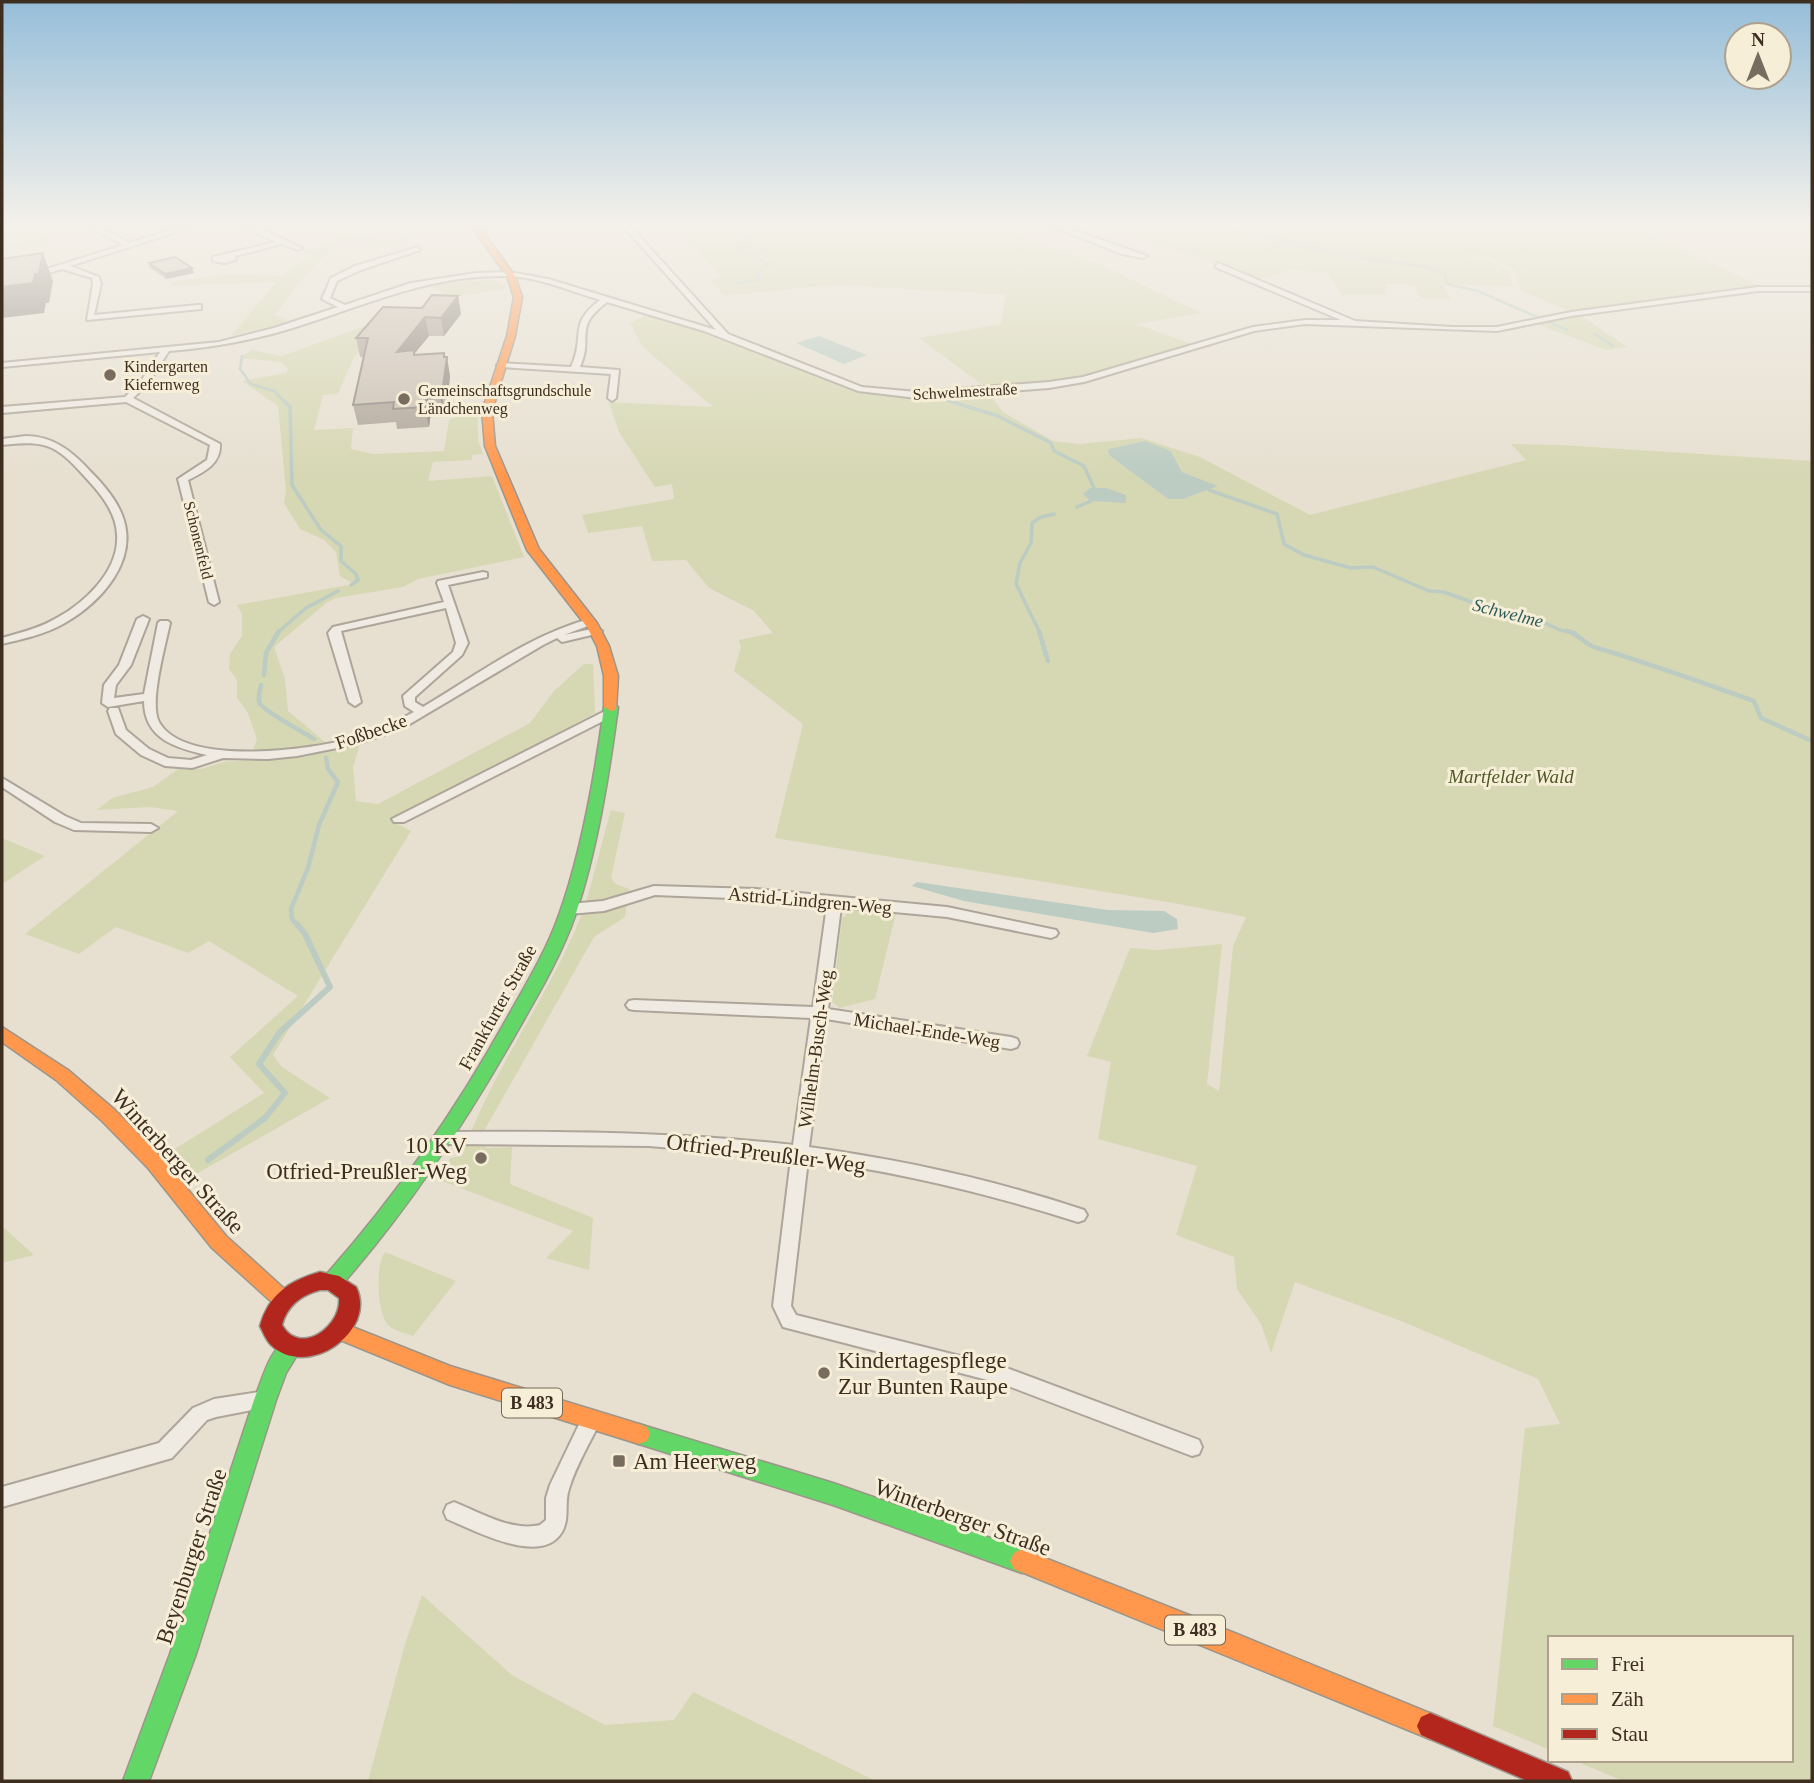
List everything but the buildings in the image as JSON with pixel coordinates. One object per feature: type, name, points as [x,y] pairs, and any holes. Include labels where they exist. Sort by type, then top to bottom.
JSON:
[{"type":"main road","name":"Frankfurter Straße","points":[[332,1282],[354,1260],[447,1138],[551,953],[569,909],[606,747],[611,712],[611,676],[603,646],[592,626],[533,550],[490,446],[486,425],[487,411],[516,317],[516,309]]},
{"type":"main road","name":"Winterberger Straße","points":[[2,1033],[62,1075],[109,1116],[155,1163],[219,1242],[282,1299]]},
{"type":"main road","points":[[332,1282],[349,1293],[352,1301],[347,1321],[340,1331],[314,1346],[291,1347],[279,1341],[271,1326],[272,1317],[282,1299],[306,1284],[332,1282]]},
{"type":"main road","name":"Winterberger Straße","points":[[340,1331],[428,1370],[480,1388],[910,1520],[1266,1658],[1559,1781]]},
{"type":"main road","name":"Beyenburger Straße","points":[[136,1781],[183,1654],[265,1400],[277,1369],[291,1347]]},
{"type":"street","points":[[92,309],[90,318],[176,309]]},
{"type":"street","points":[[2,365],[164,351],[251,337],[337,309]]},
{"type":"street","points":[[575,368],[581,358],[583,321],[595,309]]},
{"type":"street","points":[[636,309],[725,335]]},
{"type":"street","name":"Schwelmestraße","points":[[702,309],[725,335],[836,381],[888,393],[917,395],[1084,379],[1253,329],[1305,322],[1497,329],[1607,309]]},
{"type":"street","points":[[1321,309],[1354,323]]},
{"type":"street","points":[[2,410],[127,399],[144,383],[164,351]]},
{"type":"street","points":[[501,365],[616,372],[612,398]]},
{"type":"street","name":"Schonenfeld","points":[[127,399],[215,444],[217,452],[214,458],[183,479],[214,602]]},
{"type":"street","points":[[2,442],[36,439],[59,449],[86,472],[106,496],[119,517],[123,539],[113,572],[78,610],[43,629],[2,641]]},
{"type":"street","points":[[422,712],[409,704],[409,696],[458,653],[462,643],[442,583],[482,575]]},
{"type":"street","points":[[355,702],[334,633],[344,627],[450,604]]},
{"type":"street","points":[[142,619],[125,664],[110,685],[108,703],[152,696]]},
{"type":"street","name":"Foßbecke","points":[[164,623],[150,712],[157,728],[171,740],[218,756]]},
{"type":"street","name":"Foßbecke","points":[[114,711],[120,731],[145,752],[165,762],[192,764],[218,756],[303,752],[384,731],[422,712],[508,658],[547,640],[592,626]]},
{"type":"street","points":[[400,819],[611,712]]},
{"type":"street","points":[[2,782],[52,814],[79,827],[151,828]]},
{"type":"street","name":"Astrid-Lindgren-Weg","points":[[569,909],[604,905],[654,890],[756,894],[947,912],[1051,933]]},
{"type":"street","name":"Wilhelm-Busch-Weg","points":[[835,900],[782,1307],[790,1321],[1004,1376],[1192,1447]]},
{"type":"street","name":"Michael-Ende-Weg","points":[[634,1005],[820,1013],[1011,1043]]},
{"type":"street","name":"Otfried-Preußler-Weg","points":[[447,1138],[650,1140],[800,1153],[949,1179],[1019,1195],[1078,1215]]},
{"type":"street","points":[[2,1497],[165,1451],[200,1415],[214,1408],[265,1400]]},
{"type":"street","points":[[454,1512],[526,1538],[545,1535],[553,1530],[557,1520],[556,1496],[591,1420]]},
{"type":"green space","points":[[253,309],[279,309],[275,315],[291,322],[231,336]]},
{"type":"green space","points":[[1003,309],[1193,309],[1201,313],[1137,324],[1194,345],[1082,378],[988,389],[919,338],[1001,324]]},
{"type":"green space","name":"Martfelder Wald","points":[[647,314],[724,337],[853,388],[887,394],[988,392],[1003,412],[1053,441],[1080,444],[1141,438],[1200,457],[1310,515],[1526,460],[1511,444],[1812,461],[1812,1781],[1623,1781],[1578,1762],[1793,1762],[1793,1636],[1548,1636],[1548,1749],[1493,1726],[1525,1428],[1560,1424],[1538,1379],[1401,1321],[1295,1282],[1271,1353],[1261,1324],[1237,1289],[1234,1257],[1176,1235],[1197,1166],[1098,1139],[1111,1062],[1087,1056],[1130,948],[1157,950],[1222,944],[1207,1084],[1219,1091],[1233,946],[1246,917],[775,838],[803,724],[734,671],[741,647],[739,640],[773,633],[754,611],[709,588],[686,560],[652,561],[642,526],[588,533],[582,515],[674,499],[672,484],[655,487],[619,432],[609,402],[713,407],[642,346],[630,323]],"holes":[[[1171,451],[1182,472],[1217,486],[1183,499],[1168,499],[1108,452]]]},
{"type":"green space","points":[[1580,315],[1627,347],[1606,350],[1536,324]]},
{"type":"green space","points":[[381,320],[384,323],[353,359],[338,394],[323,395],[314,430],[353,428],[351,449],[373,454],[444,451],[449,420],[460,414],[478,414],[478,439],[483,454],[472,455],[472,460],[433,462],[428,481],[492,476],[524,557],[418,579],[403,587],[336,598],[326,603],[274,647],[285,679],[288,711],[325,742],[289,750],[253,750],[257,739],[247,711],[237,698],[237,680],[229,669],[230,654],[242,636],[242,614],[237,605],[354,584],[340,576],[336,552],[324,540],[300,529],[284,503],[286,491],[278,406],[242,381],[286,373],[288,369],[281,362],[240,358],[252,350],[282,356]]},
{"type":"green space","points":[[584,664],[593,664],[595,713],[392,821],[411,831],[273,1055],[282,1067],[330,1098],[191,1177],[170,1152],[264,1093],[230,1057],[298,996],[209,941],[188,953],[116,927],[79,954],[25,934],[178,811],[150,807],[97,810],[112,798],[153,787],[178,769],[201,769],[224,762],[305,757],[361,741],[353,767],[356,801],[378,804],[530,723],[554,691]]},
{"type":"green space","points":[[611,810],[625,813],[611,878],[616,884],[629,889],[625,917],[594,937],[480,1138],[487,1148],[512,1147],[510,1184],[593,1218],[589,1270],[546,1258],[573,1231],[437,1179],[450,1158],[462,1156],[500,1071],[561,961],[590,888]]},
{"type":"green space","points":[[2,838],[45,856],[2,884]]},
{"type":"green space","points":[[860,908],[896,913],[875,999],[840,1008],[832,1002],[842,919],[850,910]]},
{"type":"green space","points":[[2,1226],[34,1255],[2,1263]]},
{"type":"green space","points":[[385,1252],[456,1281],[413,1336],[387,1324],[381,1309],[379,1277]]},
{"type":"green space","points":[[422,1595],[513,1676],[605,1725],[674,1720],[693,1692],[876,1781],[368,1781],[405,1644]]},
{"type":"shaded area","points":[[819,336],[867,355],[844,364],[796,343]]},
{"type":"shaded area","points":[[1145,441],[1171,451],[1182,472],[1218,486],[1183,499],[1168,499],[1108,452],[1109,449]]},
{"type":"shaded area","points":[[1090,488],[1106,488],[1126,495],[1126,503],[1091,501],[1083,494]]},
{"type":"shaded area","points":[[917,882],[1108,910],[1164,911],[1177,919],[1178,929],[1153,933],[964,901],[912,886]]},
{"type":"waterway","points":[[1520,309],[1567,330]]},
{"type":"waterway","points":[[1595,334],[1613,346]]},
{"type":"waterway","points":[[242,356],[240,369],[251,384],[274,391],[290,407],[292,485],[321,530],[341,546],[341,561],[356,574],[358,580],[351,585]]},
{"type":"waterway","name":"Schwelme","points":[[942,399],[962,405]]},
{"type":"waterway","name":"Schwelme","points":[[956,403],[998,416],[1051,443],[1054,451],[1084,466],[1094,488]]},
{"type":"waterway","name":"Schwelme","points":[[1209,490],[1277,514],[1284,544],[1304,555],[1351,568],[1373,567],[1429,591],[1444,592],[1510,616],[1530,616],[1569,632]]},
{"type":"waterway","points":[[1077,507],[1091,501]]},
{"type":"waterway","points":[[1040,633],[1016,584],[1020,563],[1031,543],[1032,523],[1041,517],[1054,514]]},
{"type":"waterway","points":[[279,632],[306,608],[338,591]]},
{"type":"waterway","points":[[1039,631],[1048,661]]},
{"type":"waterway","points":[[264,675],[266,653],[279,632]]},
{"type":"waterway","name":"Schwelme","points":[[1569,632],[1575,633]]},
{"type":"waterway","name":"Schwelme","points":[[1569,632],[1594,647],[1754,701],[1761,718],[1812,741]]},
{"type":"waterway","points":[[261,685],[261,705],[314,739]]},
{"type":"waterway","points":[[298,926],[292,919],[291,909],[308,868],[319,825],[338,782],[328,769],[326,758]]},
{"type":"waterway","points":[[208,1160],[265,1118],[285,1093],[259,1064],[280,1032],[330,987],[305,934],[297,924]]},
{"type":"traffic: fast","points":[[332,1282],[383,1222],[452,1127],[493,1060],[552,951],[567,915],[577,880],[601,770],[611,707]]},
{"type":"traffic: fast","points":[[136,1781],[183,1654],[265,1400],[277,1369],[291,1347]]},
{"type":"traffic: fast","points":[[639,1434],[833,1494],[1022,1561]]},
{"type":"traffic: slow","points":[[516,309],[511,336],[487,411],[490,446],[533,550],[593,626],[603,646],[611,676],[611,707]]},
{"type":"traffic: slow","points":[[2,1033],[62,1075],[109,1116],[155,1163],[219,1242],[282,1299]]},
{"type":"traffic: slow","points":[[340,1331],[450,1375],[639,1434]]},
{"type":"traffic: slow","points":[[1022,1561],[1430,1726]]},
{"type":"traffic: jam","points":[[320,1281],[332,1282],[349,1293],[350,1308],[347,1320],[341,1329],[322,1343],[300,1348],[289,1346],[279,1339],[271,1326],[277,1308],[295,1291],[320,1281]]},
{"type":"traffic: jam","points":[[1430,1726],[1559,1781]]},
{"type":"place","name":"Kindergarten Kiefernweg","points":[[110,375]]},
{"type":"place","name":"Gemeinschaftsgrundschule Ländchenweg","points":[[404,399]]},
{"type":"place","name":"10 KV Otfried-Preußler-Weg","points":[[481,1158]]},
{"type":"place","name":"Kindertagespflege Zur Bunten Raupe","points":[[824,1373]]},
{"type":"place","name":"Am Heerweg","points":[[619,1461]]}]
